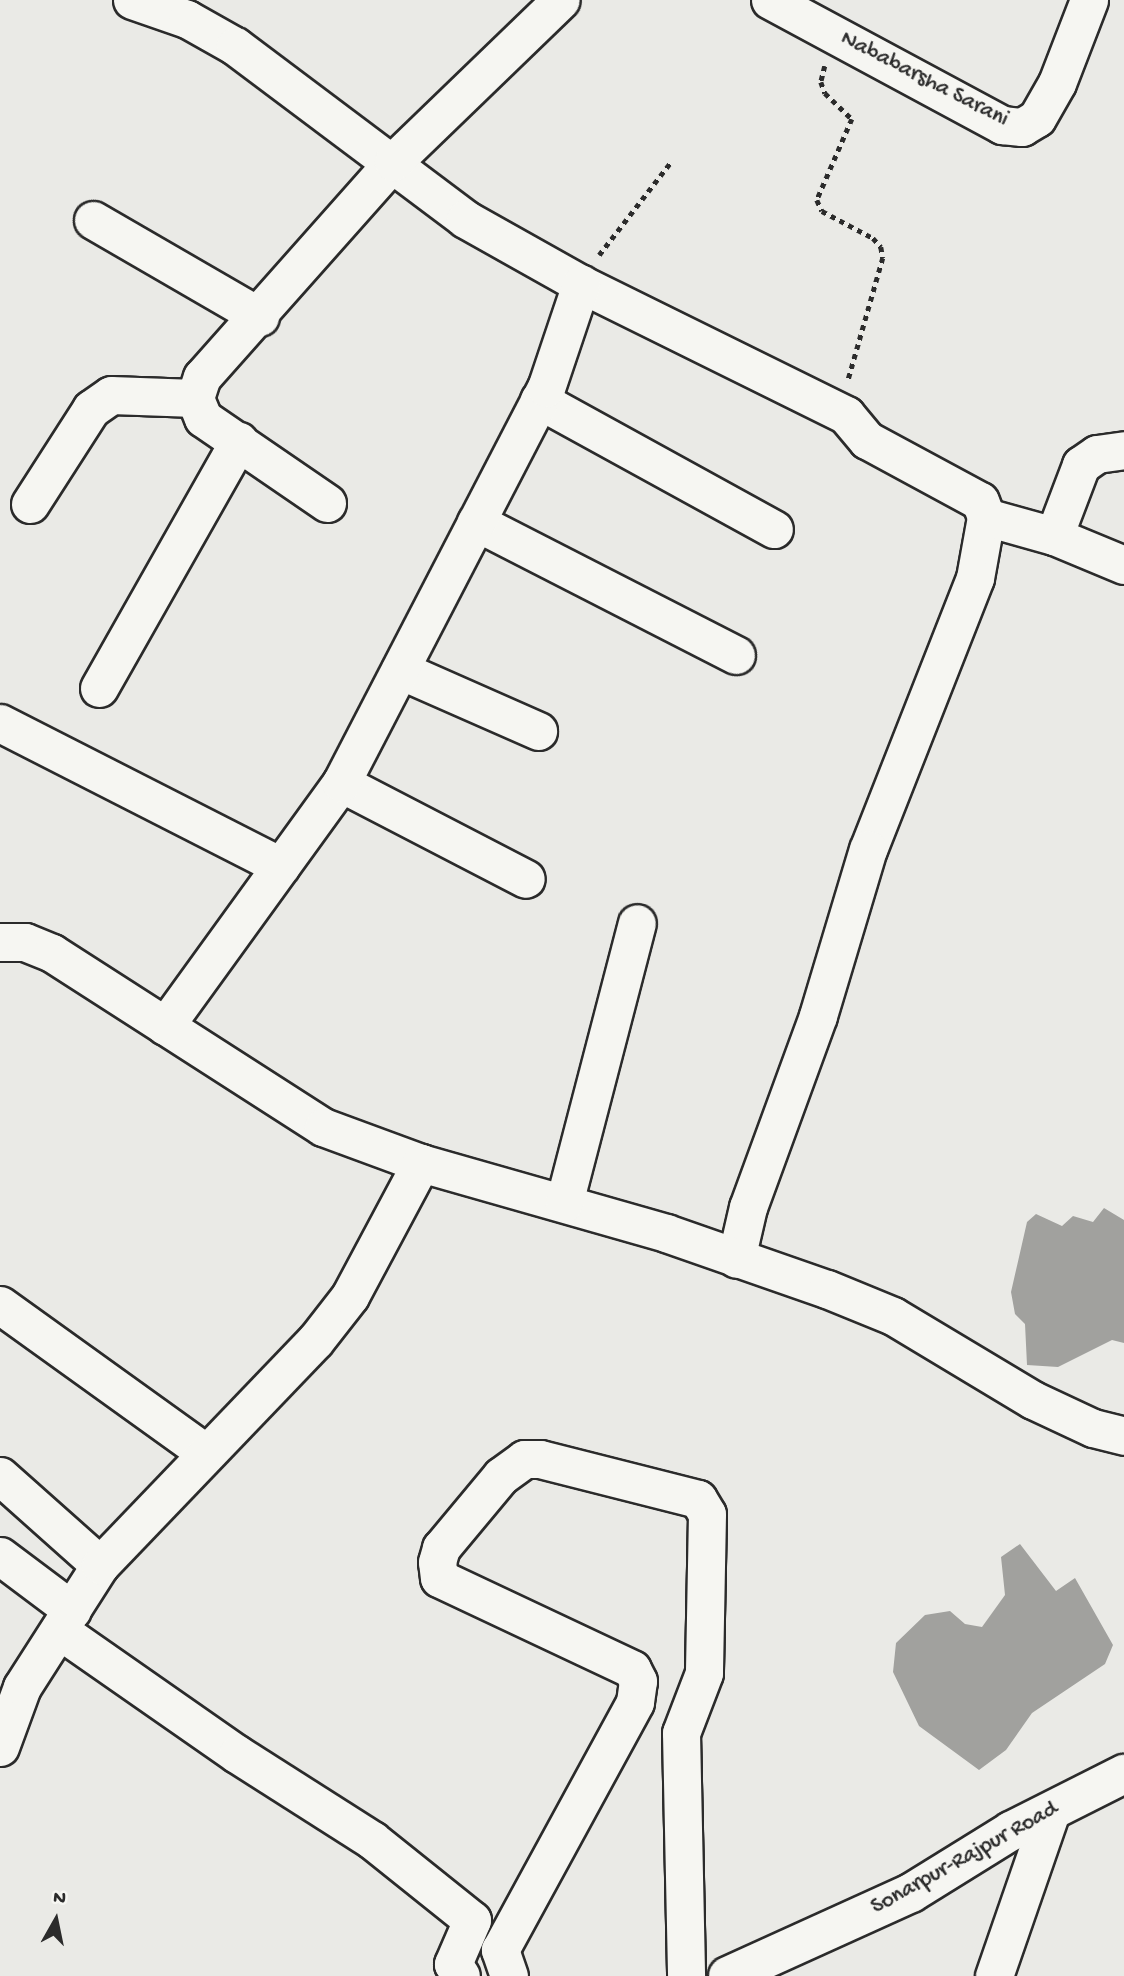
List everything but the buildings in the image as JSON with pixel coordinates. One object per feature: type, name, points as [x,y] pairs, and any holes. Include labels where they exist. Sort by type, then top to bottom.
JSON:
[{"type":"main road","name":"Sonarpur-Rajpur Road","points":[[728,1976],[911,1893],[1051,1811],[1124,1774]]},
{"type":"street","points":[[132,0],[187,19],[235,46],[393,162],[465,219],[581,284],[846,415],[867,440],[980,501],[986,517],[975,578],[868,849],[818,1016],[748,1207],[736,1259]]},
{"type":"street","points":[[327,503],[202,418],[195,398],[202,377],[260,317],[393,162],[561,0]]},
{"type":"street","name":"Nababarsha Sarani","points":[[770,0],[1002,125],[1022,127],[1037,118],[1058,83],[1089,0]]},
{"type":"street","points":[[93,220],[260,317]]},
{"type":"street","points":[[165,1026],[341,783],[540,401],[581,284]]},
{"type":"street","points":[[30,505],[91,408],[111,395],[195,398]]},
{"type":"street","points":[[540,401],[775,529]]},
{"type":"street","points":[[99,688],[239,441]]},
{"type":"street","points":[[1054,536],[1081,466],[1097,454],[1124,450]]},
{"type":"street","points":[[986,517],[1054,536],[1124,565]]},
{"type":"street","points":[[476,522],[736,655]]},
{"type":"street","points":[[400,670],[538,731]]},
{"type":"street","points":[[0,723],[281,866]]},
{"type":"street","points":[[341,783],[526,879]]},
{"type":"street","points":[[564,1203],[637,923]]},
{"type":"street","points":[[0,942],[25,942],[52,953],[323,1127],[421,1163],[564,1203],[736,1259],[892,1316],[1034,1400],[1093,1428],[1124,1436]]},
{"type":"street","points":[[0,1747],[22,1687],[100,1565],[315,1341],[350,1296],[421,1163]]},
{"type":"street","points":[[0,1305],[206,1453]]},
{"type":"street","points":[[509,1976],[499,1951],[635,1702],[638,1681],[632,1669],[439,1578],[437,1562],[441,1548],[501,1476],[524,1459],[540,1459],[698,1499],[707,1514],[705,1673],[681,1733],[686,1976]]},
{"type":"street","points":[[0,1476],[100,1565]]},
{"type":"street","points":[[0,1556],[65,1620],[237,1754],[372,1840],[472,1920],[453,1965],[461,1976]]},
{"type":"street","points":[[994,1976],[1051,1811]]},
{"type":"path","points":[[840,38],[821,82],[825,93],[852,119],[817,200],[822,211],[873,238],[881,247],[883,258],[848,382],[846,415]]},
{"type":"path","points":[[581,284],[671,162]]},
{"type":"shaded area","points":[[1104,1208],[1124,1220],[1124,1343],[1112,1340],[1058,1367],[1027,1365],[1025,1324],[1015,1314],[1011,1292],[1027,1222],[1036,1214],[1062,1226],[1073,1216],[1093,1222]]},
{"type":"shaded area","points":[[1020,1544],[1056,1591],[1075,1578],[1113,1645],[1105,1664],[1032,1713],[1006,1750],[979,1770],[919,1726],[893,1672],[896,1643],[925,1615],[950,1611],[965,1624],[982,1627],[1005,1595],[1001,1557]]}]
